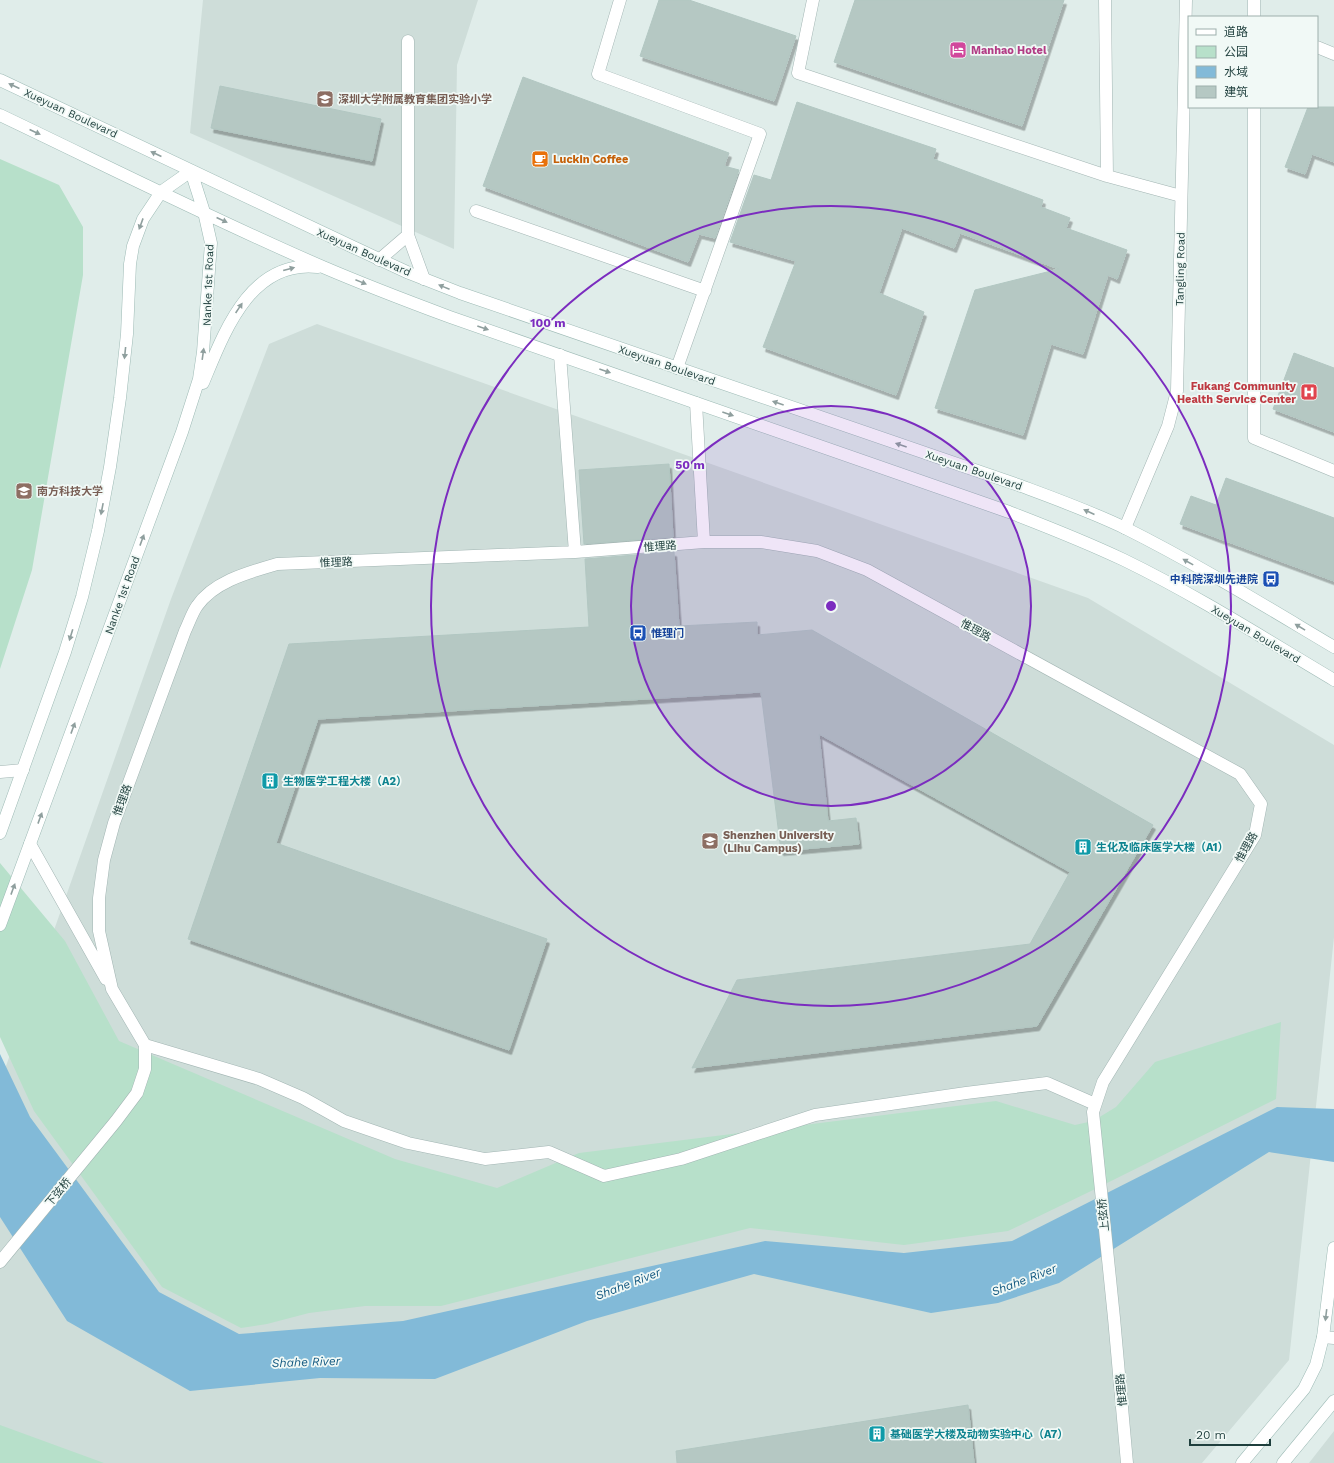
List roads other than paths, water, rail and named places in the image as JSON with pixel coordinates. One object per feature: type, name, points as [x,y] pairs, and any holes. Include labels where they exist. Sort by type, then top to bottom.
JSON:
[{"type":"street","points":[[620,0],[598,74],[760,134],[678,368]]},
{"type":"street","points":[[813,0],[798,73],[1107,176],[1181,196]]},
{"type":"street","points":[[1105,0],[1107,176]]},
{"type":"street","name":"Tangling Road","points":[[1125,528],[1168,426],[1176,391],[1186,0]]},
{"type":"street","points":[[1254,0],[1254,16]]},
{"type":"street","points":[[408,41],[408,235],[424,279]]},
{"type":"street","points":[[1318,47],[1334,54]]},
{"type":"street","name":"Xueyuan Boulevard","points":[[0,80],[379,260],[424,279],[460,293],[1081,508],[1125,528],[1222,580],[1334,647]]},
{"type":"street","points":[[1254,108],[1254,438],[1334,471]]},
{"type":"street","name":"Xueyuan Boulevard","points":[[0,115],[325,268],[450,317],[1009,512],[1091,545],[1124,560],[1165,582],[1334,680]]},
{"type":"street","points":[[1,831],[65,652],[82,597],[98,531],[120,398],[127,334],[130,264],[133,246],[143,219],[161,192],[191,171]]},
{"type":"street","name":"Nanke 1st Road","points":[[0,925],[182,432],[199,379],[206,326],[211,243],[204,212],[191,171]]},
{"type":"street","points":[[476,211],[705,291]]},
{"type":"street","points":[[379,260],[408,235]]},
{"type":"street","points":[[182,432],[218,348],[236,313],[245,300],[258,286],[280,271],[295,267],[309,266],[325,268]]},
{"type":"street","points":[[560,355],[574,552]]},
{"type":"street","points":[[696,403],[704,542]]},
{"type":"street","name":"惟理路","points":[[145,1045],[112,988],[99,931],[99,898],[104,860],[114,823],[185,631],[197,606],[212,591],[230,580],[277,564],[574,552],[704,542],[761,542],[817,551],[867,570],[1240,774],[1261,804],[1255,835],[1103,1082],[1094,1108]]},
{"type":"street","points":[[0,772],[24,770]]},
{"type":"street","points":[[28,849],[112,988]]},
{"type":"street","points":[[145,1045],[259,1079],[303,1098],[344,1121],[408,1144],[485,1159],[549,1152],[604,1176],[682,1159],[815,1115],[966,1093],[1047,1083],[1094,1108]]},
{"type":"street","name":"下弦桥","points":[[0,1262],[116,1121],[137,1093],[145,1069],[145,1045]]},
{"type":"street","name":"上弦桥","points":[[1094,1108],[1114,1318]]},
{"type":"street","points":[[1242,1463],[1310,1379],[1329,1337],[1334,1248]]},
{"type":"street","name":"惟理路","points":[[1114,1318],[1127,1463]]},
{"type":"street","points":[[1285,1462],[1334,1401]]},
{"type":"water","name":"Shahe River","points":[[0,1054],[30,1117],[159,1292],[239,1334],[403,1321],[765,1241],[904,1253],[1012,1241],[1277,1107],[1334,1109],[1334,1162],[1269,1152],[1059,1283],[998,1303],[931,1313],[754,1274],[587,1321],[435,1379],[320,1378],[190,1391],[67,1321],[0,1217]]},
{"type":"place","name":"Manhao Hotel","points":[[958,50]]},
{"type":"place","name":"深圳大学附属教育集团实验小学","points":[[325,99]]},
{"type":"place","name":"Luckin Coffee","points":[[540,159]]},
{"type":"place","name":"Fukang Community Health Service Center","points":[[1309,392]]},
{"type":"place","name":"南方科技大学","points":[[24,491]]},
{"type":"place","name":"中科院深圳先进院","points":[[1271,579]]},
{"type":"place","name":"惟理门","points":[[638,633]]},
{"type":"place","name":"生物医学工程大楼（A2）","points":[[270,781]]},
{"type":"place","name":"Shenzhen University (Lihu Campus)","points":[[710,841]]},
{"type":"place","name":"生化及临床医学大楼（A1）","points":[[1083,847]]},
{"type":"place","name":"基础医学大楼及动物实验中心（A7）","points":[[877,1434]]}]
